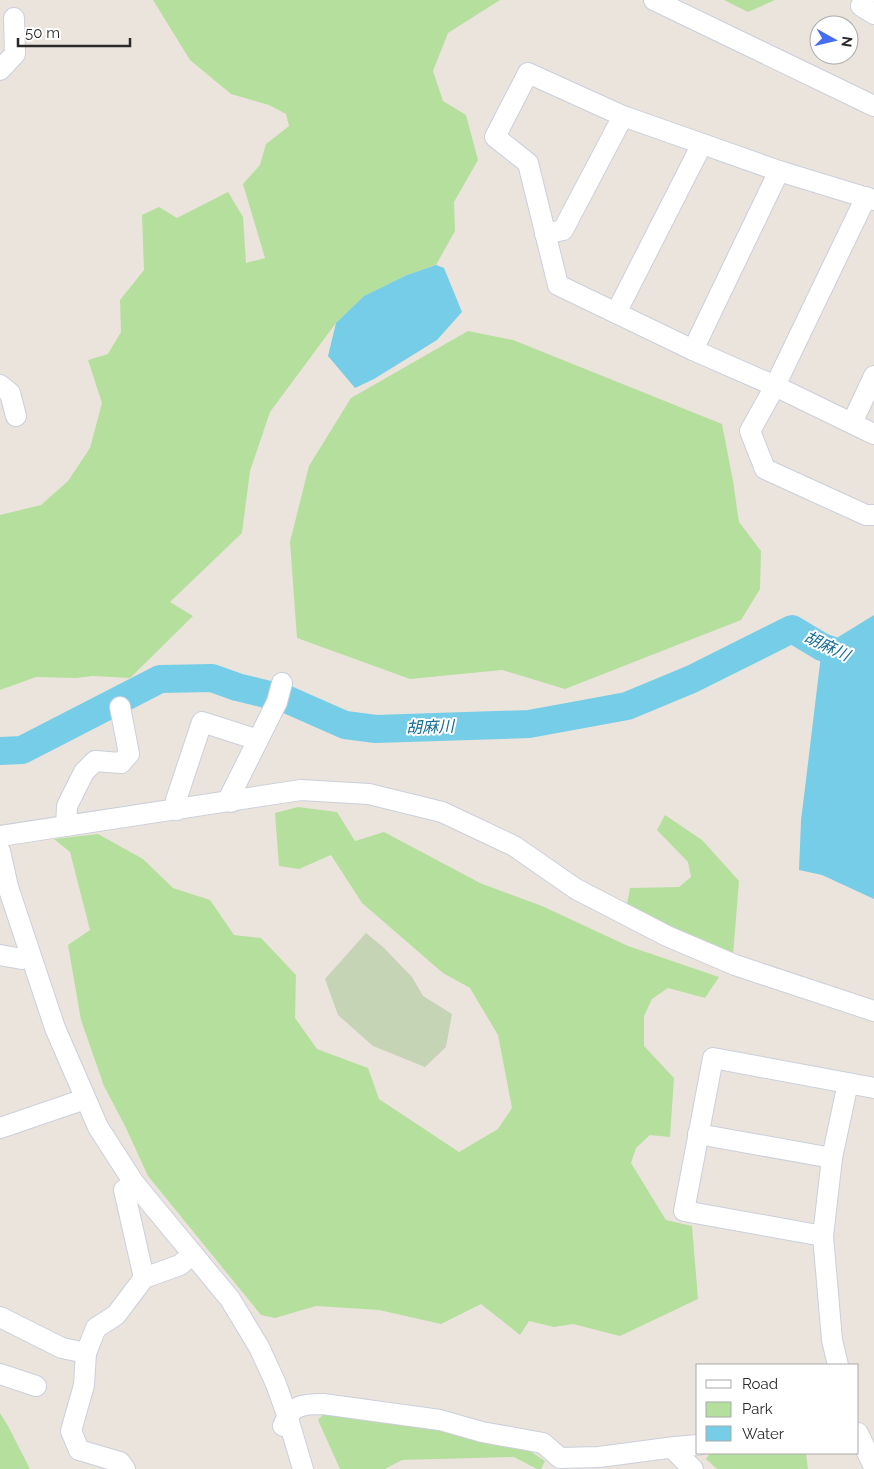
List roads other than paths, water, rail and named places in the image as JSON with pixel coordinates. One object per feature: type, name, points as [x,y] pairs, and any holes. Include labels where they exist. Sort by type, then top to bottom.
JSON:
[{"type":"street","points":[[654,0],[874,106]]},
{"type":"street","points":[[864,0],[861,6],[874,14]]},
{"type":"street","points":[[0,70],[15,54],[14,18]]},
{"type":"street","points":[[874,434],[775,386],[693,350],[558,285],[528,164],[495,137],[528,73],[623,116],[780,171],[870,199],[775,386],[750,431],[765,469],[866,514],[874,515]]},
{"type":"street","points":[[545,234],[563,230],[623,116]]},
{"type":"street","points":[[616,313],[702,144]]},
{"type":"street","points":[[693,350],[780,171]]},
{"type":"street","points":[[852,423],[874,376]]},
{"type":"street","points":[[0,385],[10,393],[16,416]]},
{"type":"street","points":[[231,802],[231,794],[277,702],[282,683]]},
{"type":"street","points":[[66,826],[67,806],[84,772],[95,761],[121,762],[129,754],[120,707]]},
{"type":"street","points":[[177,810],[176,800],[202,722],[258,740]]},
{"type":"street","points":[[0,836],[301,790],[369,794],[442,812],[514,846],[576,889],[667,936],[735,965],[874,1011]]},
{"type":"street","points":[[0,852],[8,887],[55,1028],[98,1127],[134,1182],[230,1299],[259,1347],[276,1384],[303,1469]]},
{"type":"street","points":[[0,955],[22,959],[30,955]]},
{"type":"street","points":[[823,1236],[684,1211],[713,1058],[874,1088]]},
{"type":"street","points":[[838,1364],[832,1340],[823,1236],[832,1158],[848,1083]]},
{"type":"street","points":[[0,1128],[85,1099]]},
{"type":"street","points":[[698,1134],[832,1158]]},
{"type":"street","points":[[134,1182],[124,1190],[144,1278]]},
{"type":"street","points":[[125,1469],[120,1462],[79,1450],[71,1432],[84,1385],[86,1353],[96,1328],[116,1315],[144,1278],[180,1265],[193,1254]]},
{"type":"street","points":[[0,1317],[62,1348],[86,1353]]},
{"type":"street","points":[[0,1374],[36,1386]]},
{"type":"street","points":[[292,1469],[282,1430],[287,1415],[303,1404],[323,1404],[440,1420],[482,1432],[543,1443],[560,1458],[599,1457],[696,1445]]},
{"type":"street","points":[[859,1435],[874,1468]]},
{"type":"street","points":[[675,1447],[676,1452],[693,1469]]},
{"type":"water","points":[[436,265],[444,268],[462,312],[437,340],[374,379],[355,388],[328,356],[336,323],[364,296],[407,275]]},
{"type":"water","points":[[874,615],[874,899],[822,875],[799,870],[801,821],[822,647]]},
{"type":"waterway","name":"胡麻川","points":[[0,751],[22,750],[160,679],[212,678],[237,687],[286,699],[345,725],[376,729],[529,724],[627,706],[692,679],[792,629],[822,647],[856,659]]}]
